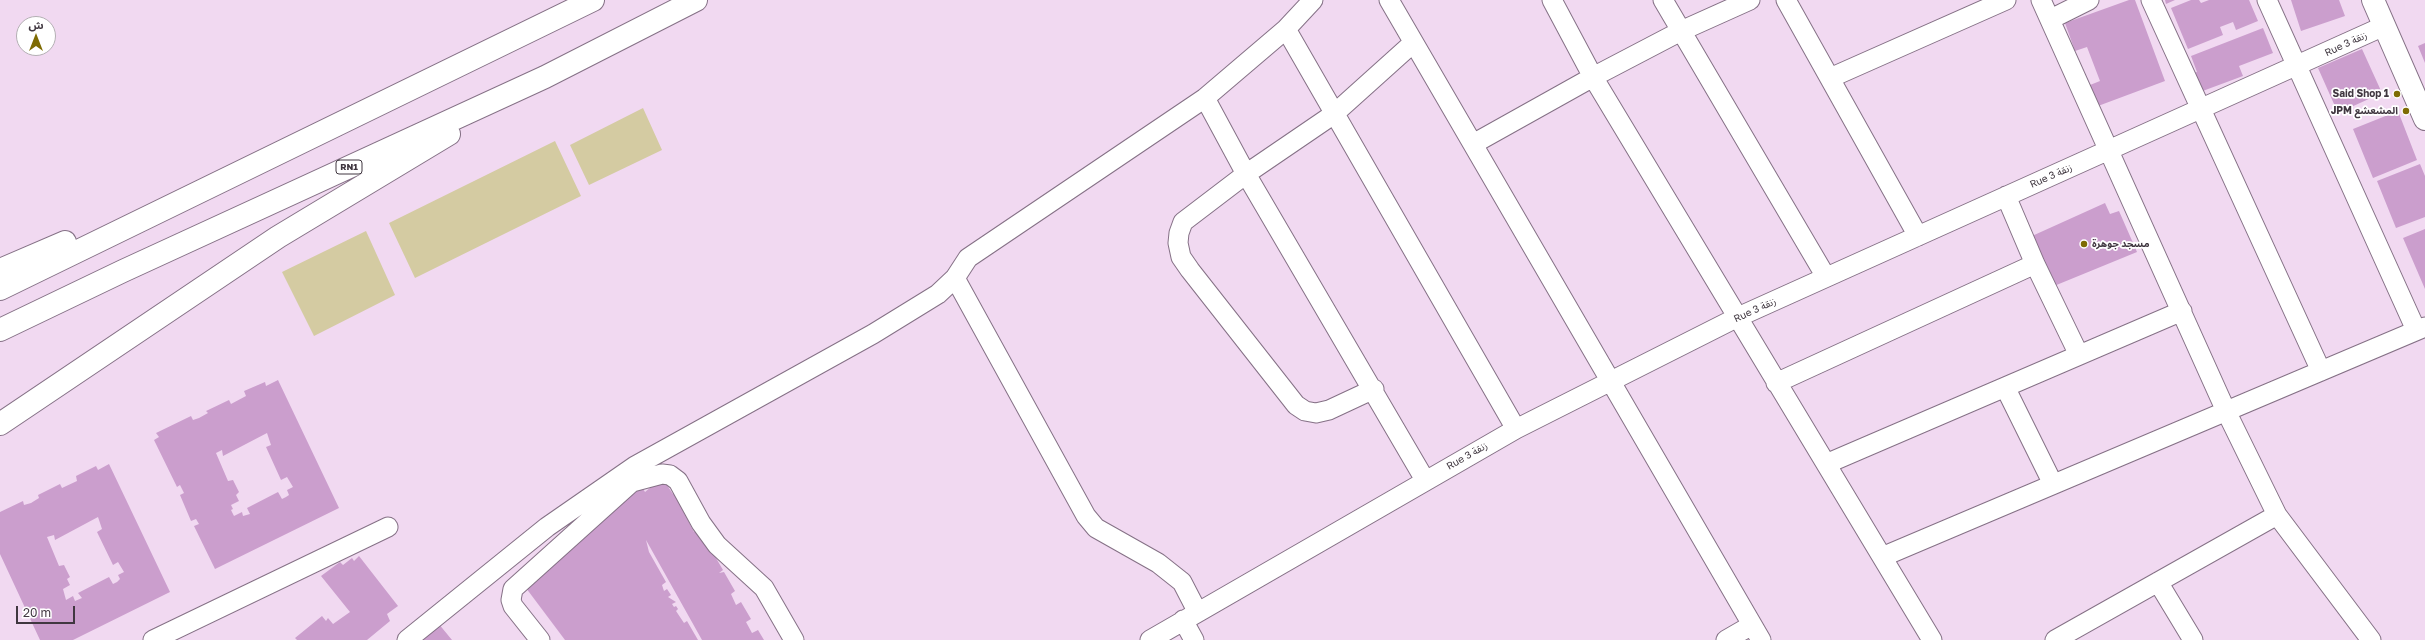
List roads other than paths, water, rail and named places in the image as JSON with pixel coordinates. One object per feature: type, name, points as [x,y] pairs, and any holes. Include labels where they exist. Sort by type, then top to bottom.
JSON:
[{"type":"main road","points":[[0,289],[593,0]]},
{"type":"main road","name":"RN1","points":[[0,330],[123,271],[544,77],[696,0]]},
{"type":"main road","points":[[2373,0],[2425,119]]},
{"type":"main road","points":[[0,424],[278,237],[544,77]]},
{"type":"main road","points":[[0,270],[408,90]]},
{"type":"street","points":[[407,640],[547,527],[635,466],[873,334],[938,294],[955,278],[968,258],[1205,98],[1286,29],[1314,0]]},
{"type":"street","points":[[1389,0],[1612,381],[1757,633],[1726,640]]},
{"type":"street","points":[[1552,0],[1593,77],[1736,318],[1932,640]]},
{"type":"street","points":[[1663,0],[1826,277]]},
{"type":"street","points":[[1473,144],[1593,77],[1681,31],[1750,0]]},
{"type":"street","points":[[1786,0],[1918,236]]},
{"type":"street","points":[[1830,78],[2006,0]]},
{"type":"street","points":[[2041,0],[2051,19],[2226,411],[2277,515],[2371,640]]},
{"type":"street","points":[[2051,19],[2089,0]]},
{"type":"street","points":[[2150,0],[2321,371]]},
{"type":"street","points":[[1882,557],[2421,329],[2267,0]]},
{"type":"street","name":"Rue 3 زنقة","points":[[1150,640],[1516,428],[1736,318],[2006,196],[2298,67],[2384,26]]},
{"type":"street","points":[[1286,29],[1516,428]]},
{"type":"street","points":[[1374,389],[1329,410],[1316,413],[1305,411],[1296,406],[1181,257],[1178,243],[1179,232],[1183,222],[1246,174],[1334,114],[1413,43]]},
{"type":"street","points":[[1205,98],[1246,174],[1374,389],[1425,480]]},
{"type":"street","points":[[2006,196],[2035,264],[2079,355]]},
{"type":"street","points":[[1776,383],[2035,264]]},
{"type":"street","points":[[955,278],[1086,516],[1096,528],[1158,563],[1182,582],[1194,640]]},
{"type":"street","points":[[1826,464],[2182,311]]},
{"type":"street","points":[[2004,387],[2053,484]]},
{"type":"street","points":[[540,640],[513,606],[511,600],[513,589],[632,482],[662,474],[670,475],[678,481],[701,523],[717,545],[764,588],[794,640]]},
{"type":"street","points":[[2055,640],[2277,515]]},
{"type":"street","points":[[153,640],[388,527]]},
{"type":"street","points":[[2158,582],[2193,640]]},
{"type":"place","name":"Said Shop 1","points":[[2397,94]]},
{"type":"place","name":"JPM المشعشع","points":[[2406,111]]},
{"type":"place","name":"مسجد جوهرة","points":[[2084,244]]}]
